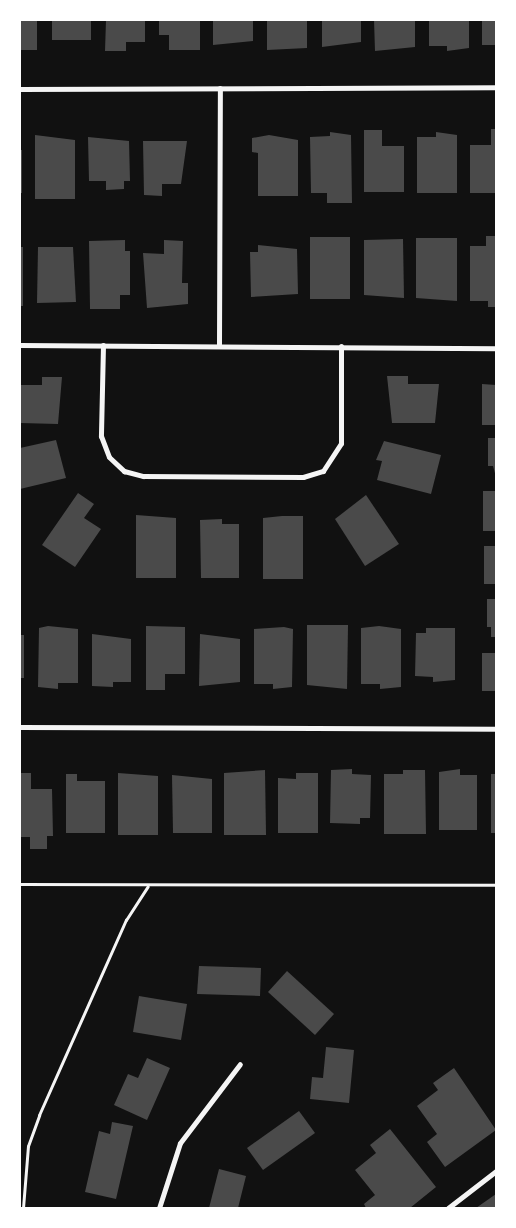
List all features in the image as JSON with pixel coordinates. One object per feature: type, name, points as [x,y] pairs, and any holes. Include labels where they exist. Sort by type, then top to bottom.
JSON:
[{"type":"street","points":[[20,89],[496,87]]},
{"type":"street","points":[[219,345],[220,88]]},
{"type":"street","points":[[20,345],[496,348]]},
{"type":"street","points":[[103,345],[101,436],[109,457],[124,471],[173,476],[303,477],[323,471],[341,443],[341,346]]},
{"type":"street","points":[[20,727],[496,729]]},
{"type":"street","points":[[159,1208],[180,1143],[240,1064]]},
{"type":"street","points":[[448,1208],[496,1171]]},
{"type":"path","points":[[20,884],[148,886],[496,885]]},
{"type":"path","points":[[23,1208],[28,1146],[39,1115],[126,920],[148,886]]},
{"type":"building","points":[[20,20],[37,20],[37,50],[20,50]]},
{"type":"building","points":[[52,20],[91,20],[91,40],[52,40]]},
{"type":"building","points":[[106,20],[145,20],[145,42],[126,42],[126,51],[105,51]]},
{"type":"building","points":[[159,20],[200,20],[200,50],[169,50],[169,35],[159,35]]},
{"type":"building","points":[[213,20],[253,20],[253,41],[213,45]]},
{"type":"building","points":[[267,20],[307,20],[307,48],[267,50]]},
{"type":"building","points":[[322,20],[361,20],[361,42],[322,47]]},
{"type":"building","points":[[374,20],[415,20],[415,47],[375,51]]},
{"type":"building","points":[[429,20],[469,20],[469,48],[447,51],[447,46],[429,46]]},
{"type":"building","points":[[482,20],[496,20],[496,45],[482,45]]},
{"type":"building","points":[[491,129],[496,129],[496,193],[470,193],[470,145],[491,145]]},
{"type":"building","points":[[364,130],[382,130],[382,146],[404,146],[404,192],[364,192]]},
{"type":"building","points":[[330,132],[351,135],[352,203],[327,203],[327,193],[311,193],[310,137],[330,136]]},
{"type":"building","points":[[436,132],[457,135],[457,193],[417,193],[417,137],[436,137]]},
{"type":"building","points":[[35,135],[75,140],[75,199],[35,199]]},
{"type":"building","points":[[269,135],[298,140],[298,196],[258,196],[258,153],[252,152],[252,138]]},
{"type":"building","points":[[88,137],[129,141],[130,181],[124,181],[124,189],[106,190],[106,181],[89,181]]},
{"type":"building","points":[[143,141],[187,141],[181,184],[162,184],[162,196],[144,195]]},
{"type":"building","points":[[20,150],[22,150],[22,193],[20,193]]},
{"type":"building","points":[[486,236],[496,236],[496,307],[488,307],[488,301],[470,301],[470,246],[486,246]]},
{"type":"building","points":[[310,237],[350,237],[350,299],[310,299]]},
{"type":"building","points":[[416,238],[457,238],[457,301],[416,298]]},
{"type":"building","points":[[403,239],[404,298],[364,295],[364,240]]},
{"type":"building","points":[[125,240],[125,251],[130,251],[130,295],[120,295],[120,309],[90,309],[89,241]]},
{"type":"building","points":[[164,240],[183,241],[182,283],[188,283],[188,304],[147,308],[143,253],[164,254]]},
{"type":"building","points":[[258,245],[297,249],[298,294],[251,297],[250,252],[258,252]]},
{"type":"building","points":[[20,247],[23,247],[23,306],[20,306]]},
{"type":"building","points":[[38,247],[73,247],[76,302],[37,303]]},
{"type":"building","points":[[387,376],[408,376],[408,384],[439,384],[435,423],[392,423]]},
{"type":"building","points":[[42,377],[62,377],[58,424],[20,423],[20,385],[42,385]]},
{"type":"building","points":[[482,384],[496,385],[496,425],[482,425]]},
{"type":"building","points":[[488,438],[496,438],[496,477],[493,466],[488,466]]},
{"type":"building","points":[[56,440],[66,478],[20,489],[20,448]]},
{"type":"building","points":[[384,441],[441,455],[431,494],[377,480],[382,461],[376,460]]},
{"type":"building","points":[[483,491],[496,491],[496,531],[483,531]]},
{"type":"building","points":[[78,493],[94,504],[84,518],[101,529],[75,567],[42,545]]},
{"type":"building","points":[[366,495],[399,544],[365,566],[335,519]]},
{"type":"building","points":[[136,515],[176,518],[176,578],[136,578]]},
{"type":"building","points":[[303,516],[303,579],[263,579],[263,518]]},
{"type":"building","points":[[222,519],[222,524],[239,524],[239,578],[201,578],[200,520]]},
{"type":"building","points":[[484,546],[496,546],[496,584],[484,584]]},
{"type":"building","points":[[487,599],[496,599],[496,637],[491,637],[491,627],[487,627]]},
{"type":"building","points":[[307,625],[348,625],[347,689],[307,685]]},
{"type":"building","points":[[48,626],[78,629],[78,683],[58,683],[58,689],[38,687],[39,628]]},
{"type":"building","points":[[146,626],[185,627],[185,674],[165,674],[165,690],[146,690]]},
{"type":"building","points":[[379,626],[401,629],[401,687],[380,689],[380,684],[361,684],[361,628]]},
{"type":"building","points":[[284,627],[293,629],[292,687],[273,689],[273,684],[254,684],[254,629]]},
{"type":"building","points":[[426,628],[455,628],[455,680],[433,682],[433,677],[415,676],[416,633],[426,633]]},
{"type":"building","points":[[92,634],[131,639],[131,682],[113,682],[113,687],[92,686]]},
{"type":"building","points":[[200,634],[240,639],[240,682],[199,686]]},
{"type":"building","points":[[20,635],[24,635],[24,678],[20,678]]},
{"type":"building","points":[[482,653],[496,653],[496,691],[482,691]]},
{"type":"building","points":[[352,769],[352,774],[371,775],[370,818],[360,818],[360,824],[330,823],[331,770]]},
{"type":"building","points":[[460,769],[460,775],[477,775],[477,830],[439,830],[439,772]]},
{"type":"building","points":[[265,770],[266,835],[224,835],[224,773]]},
{"type":"building","points":[[403,770],[425,770],[426,834],[384,834],[384,774],[403,774]]},
{"type":"building","points":[[20,773],[31,773],[31,789],[52,789],[53,836],[47,836],[47,849],[30,849],[30,837],[20,837]]},
{"type":"building","points":[[118,773],[158,776],[158,835],[118,835]]},
{"type":"building","points":[[296,773],[318,773],[318,833],[278,833],[278,778],[296,779]]},
{"type":"building","points":[[66,774],[77,774],[77,781],[105,781],[105,833],[66,833]]},
{"type":"building","points":[[491,774],[496,774],[496,833],[491,833]]},
{"type":"building","points":[[172,775],[212,779],[212,833],[173,833]]},
{"type":"building","points":[[199,966],[261,968],[260,996],[197,994]]},
{"type":"building","points":[[287,971],[334,1014],[315,1035],[268,992]]},
{"type":"building","points":[[139,996],[187,1004],[181,1040],[133,1032]]},
{"type":"building","points":[[326,1047],[354,1050],[349,1103],[310,1099],[312,1077],[323,1078]]},
{"type":"building","points":[[147,1058],[170,1068],[147,1120],[114,1105],[128,1074],[138,1078]]},
{"type":"building","points":[[454,1068],[496,1130],[445,1167],[427,1142],[437,1134],[417,1106],[438,1090],[433,1083]]},
{"type":"building","points":[[299,1111],[315,1133],[263,1170],[247,1148]]},
{"type":"building","points":[[112,1122],[133,1126],[116,1199],[85,1192],[99,1131],[110,1134]]},
{"type":"building","points":[[390,1129],[436,1187],[410,1208],[366,1208],[364,1204],[375,1195],[355,1170],[376,1153],[370,1145]]},
{"type":"building","points":[[219,1169],[246,1176],[238,1208],[209,1208]]},
{"type":"building","points":[[496,1194],[496,1208],[476,1208]]}]
